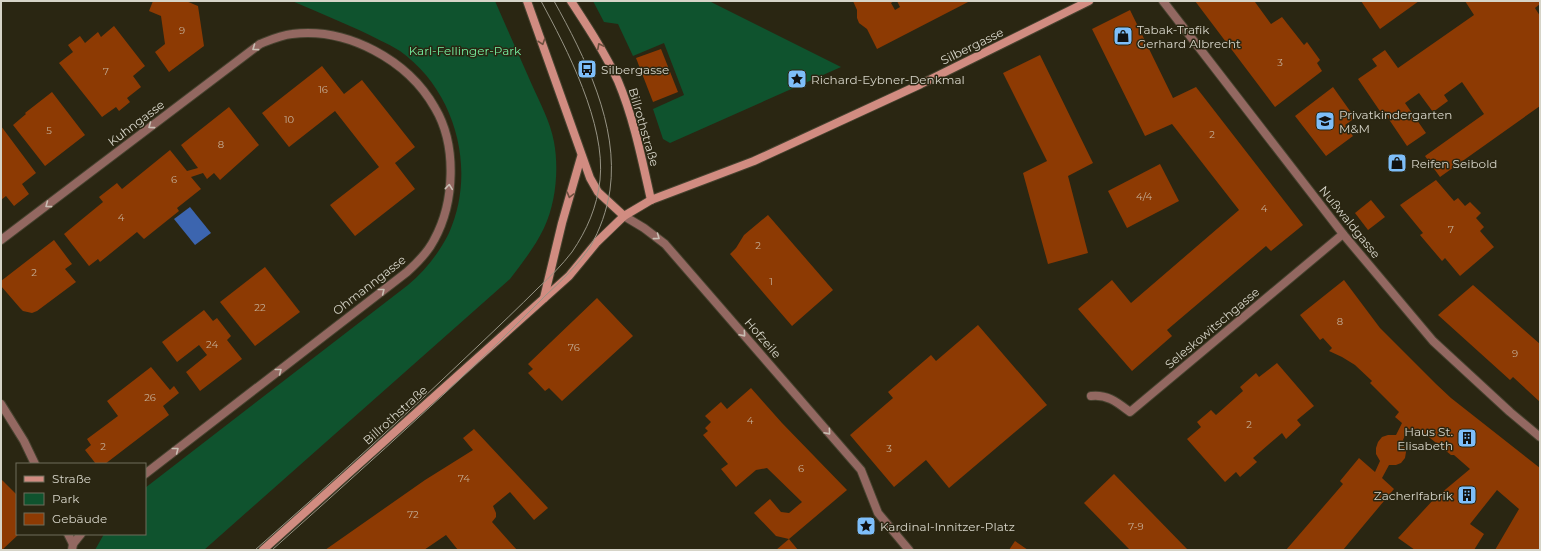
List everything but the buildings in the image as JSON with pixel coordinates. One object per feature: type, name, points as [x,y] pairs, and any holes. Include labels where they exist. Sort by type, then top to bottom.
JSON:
[{"type":"main road","points":[[527,1],[581,158],[590,178],[598,192],[624,216]]},
{"type":"main road","name":"Billrothstraße","points":[[571,1],[597,41],[618,81],[629,112],[651,200]]},
{"type":"main road","name":"Silbergasse","points":[[624,216],[651,200],[754,161],[921,84],[1089,1]]},
{"type":"main road","points":[[544,298],[566,209],[581,158]]},
{"type":"main road","name":"Billrothstraße","points":[[263,550],[569,276],[597,242],[624,216]]},
{"type":"street","name":"Nußwaldgasse","points":[[1162,1],[1343,234],[1433,341],[1510,412],[1540,437]]},
{"type":"street","name":"Ohmanngasse","points":[[146,473],[407,272],[418,262],[434,240],[440,228],[447,206],[451,163],[446,138],[436,109],[416,80],[401,67],[364,45],[340,37],[312,33],[291,34]]},
{"type":"street","name":"Kuhngasse","points":[[1,240],[260,44],[291,34]]},
{"type":"street","name":"Hofzeile","points":[[624,216],[644,228],[665,244],[861,470],[878,513],[909,550]]},
{"type":"street","name":"Seleskowitschgasse","points":[[1092,396],[1101,395],[1111,399],[1130,412],[1343,234]]},
{"type":"street","points":[[1,404],[24,441],[35,463]]},
{"type":"street","points":[[68,535],[72,547]]},
{"type":"street","points":[[72,547],[80,535]]},
{"type":"green space","name":"Karl-Fellinger-Park","points":[[292,1],[495,1],[544,112],[554,142],[556,174],[554,197],[548,218],[537,242],[510,279],[204,550],[95,550],[103,535],[146,535],[146,487],[408,285],[431,261],[441,248],[449,233],[457,209],[461,184],[461,158],[456,133],[447,110],[435,87],[419,68],[400,51],[359,30]]},
{"type":"green space","points":[[593,1],[709,1],[841,67],[670,143],[663,139],[653,109],[684,95],[664,43],[633,56],[618,24],[604,22]]},
{"type":"water","points":[[190,207],[211,233],[195,245],[174,219]]},
{"type":"tram line","points":[[255,550],[396,423],[547,280],[572,252],[582,235],[594,209],[599,190],[600,158],[597,135],[591,111],[573,64],[541,1]]},
{"type":"tram line","points":[[272,550],[414,422],[498,343],[569,273],[585,254],[594,240],[600,227],[609,197],[611,166],[609,141],[604,116],[588,68],[554,1]]},
{"type":"place","name":"Tabak-Trafik Gerhard Albrecht","points":[[1123,36]]},
{"type":"place","name":"Silbergasse","points":[[587,69]]},
{"type":"place","name":"Richard-Eybner-Denkmal","points":[[797,79]]},
{"type":"place","name":"Privatkindergarten M&M","points":[[1325,121]]},
{"type":"place","name":"Reifen Seibold","points":[[1397,163]]},
{"type":"place","name":"Haus St. Elisabeth","points":[[1467,438]]},
{"type":"place","name":"Zacherlfabrik","points":[[1467,495]]},
{"type":"place","name":"Kardinal-Innitzer-Platz","points":[[866,526]]}]
